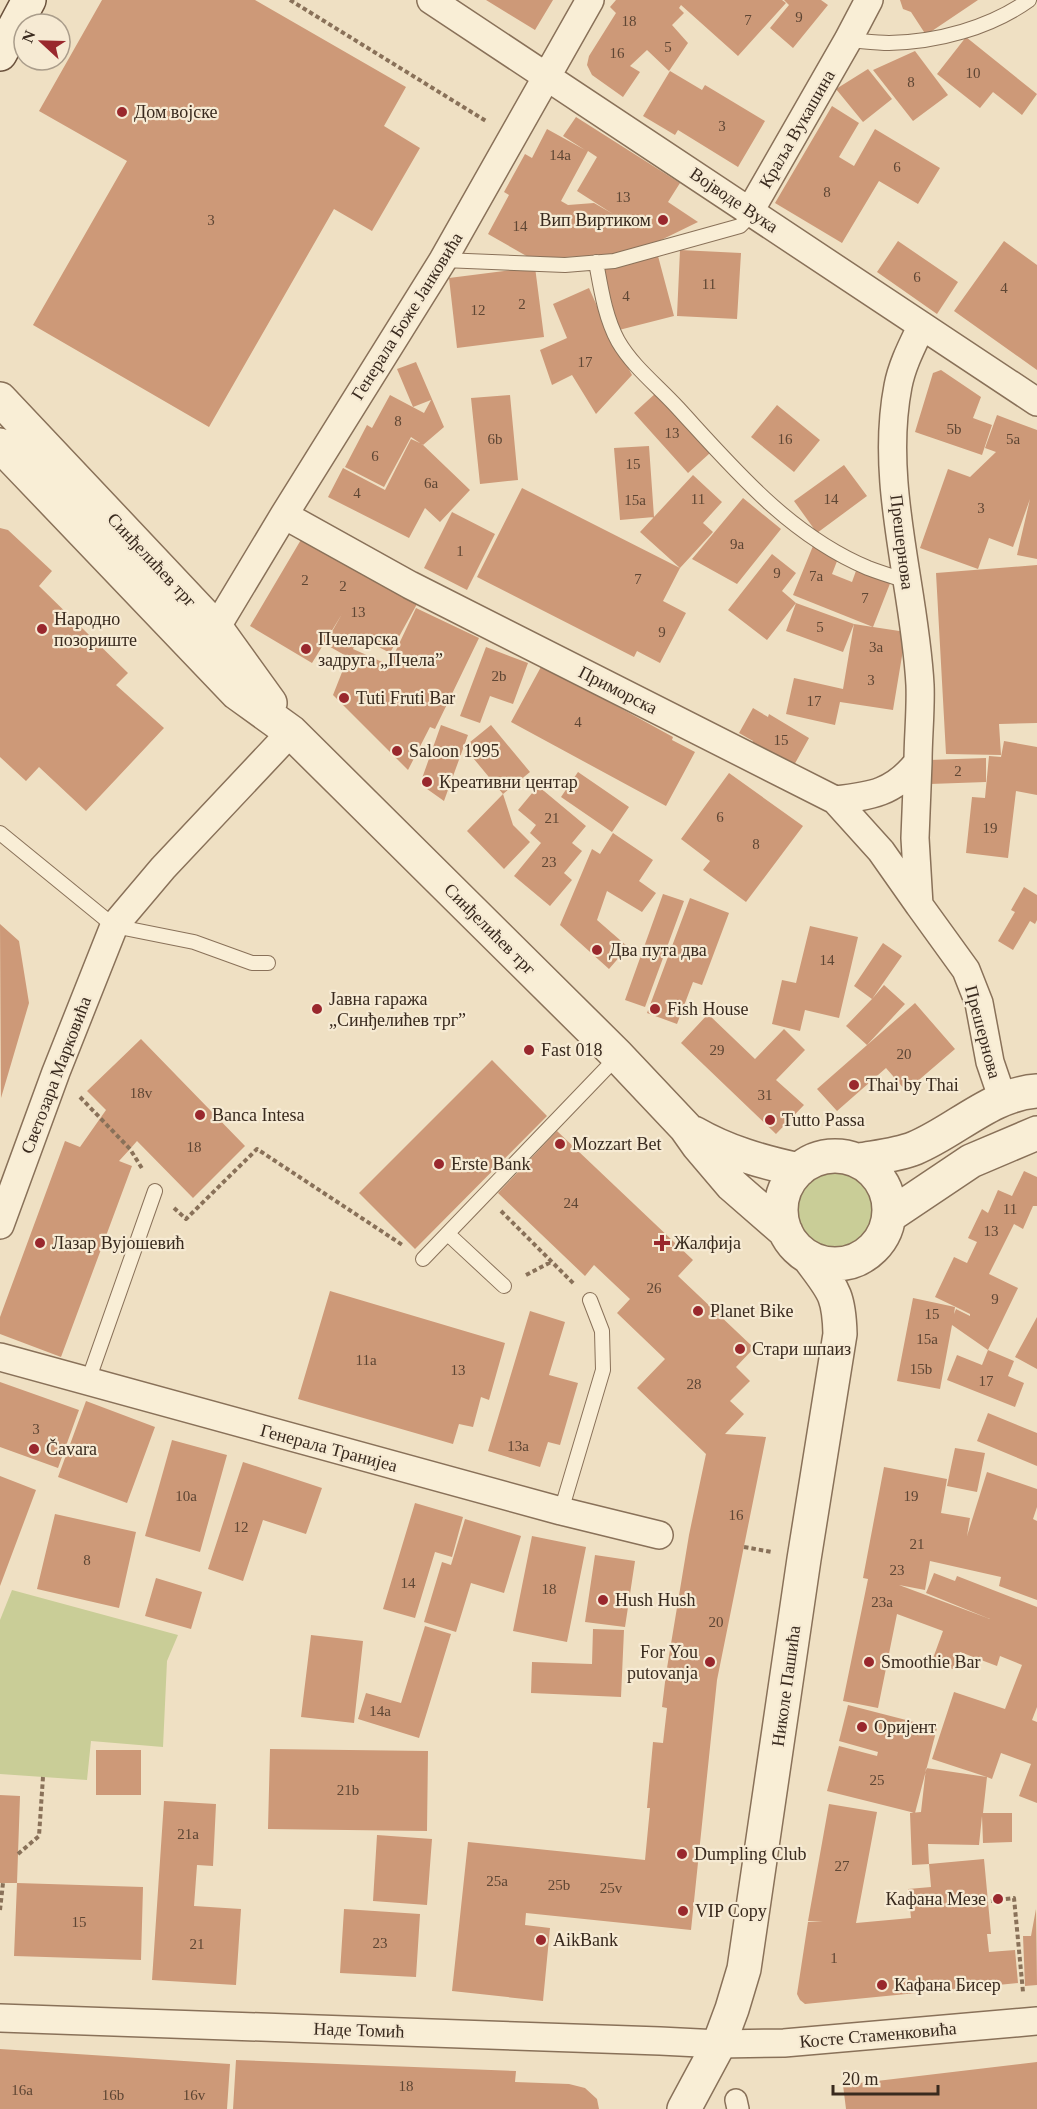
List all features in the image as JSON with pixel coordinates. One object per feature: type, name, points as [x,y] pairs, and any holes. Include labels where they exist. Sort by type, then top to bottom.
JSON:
[{"type":"street","points":[[0,54],[28,0]]},
{"type":"street","name":"Војводе Вука","points":[[431,0],[1037,402]]},
{"type":"street","name":"Генерала Боже Јанковића","points":[[216,628],[284,514],[443,260],[590,0]]},
{"type":"street","name":"Краља Вукашина","points":[[750,211],[869,0]]},
{"type":"street","name":"Прешернова","points":[[921,327],[902,371],[896,398],[893,431],[894,478],[920,685],[915,838],[919,905],[966,970],[979,1003],[990,1062],[1003,1100]]},
{"type":"street","name":"Синђелићев трг","points":[[0,399],[216,628],[291,732]]},
{"type":"street","name":"Синђелићев трг","points":[[0,445],[237,693],[291,732],[618,1056],[686,1128],[732,1185],[786,1232]]},
{"type":"street","name":"Приморска","points":[[284,514],[410,585],[835,800],[881,851],[919,905]]},
{"type":"street","points":[[114,926],[163,868],[291,732]]},
{"type":"street","points":[[835,800],[884,791],[899,783],[918,762]]},
{"type":"street","name":"Светозара Марковића","points":[[0,1225],[56,1072],[114,926]]},
{"type":"street","points":[[786,1232],[781,1214],[786,1186],[799,1170],[819,1157],[835,1155],[860,1160],[912,1149],[982,1109],[1022,1092],[1037,1091]]},
{"type":"street","name":"Синђелићев трг","points":[[686,1128],[735,1153],[758,1161],[799,1170]]},
{"type":"street","points":[[889,1216],[971,1161],[1037,1132]]},
{"type":"street","points":[[810,1258],[821,1263],[835,1265],[859,1258],[874,1248],[884,1233],[889,1216],[889,1201],[876,1173],[860,1160]]},
{"type":"street","name":"Николе Пашића","points":[[684,2109],[719,2044],[744,1969],[802,1570],[840,1334],[838,1308],[833,1289],[810,1258],[797,1248],[786,1232]]},
{"type":"street","name":"Генерала Транијеа","points":[[0,1357],[561,1511],[659,1535]]},
{"type":"street","name":"Косте Стаменковића","points":[[719,2044],[784,2043],[1030,2010]]},
{"type":"street","name":"Наде Томић","points":[[0,2018],[719,2044]]},
{"type":"lane","points":[[848,40],[889,43],[935,37],[986,24],[1029,0]]},
{"type":"lane","name":"Краља Вукашина","points":[[443,260],[565,265],[614,261],[740,226],[750,211]]},
{"type":"lane","points":[[596,262],[605,308],[618,339],[632,362],[671,400],[743,480],[773,507],[824,544],[868,568],[907,581]]},
{"type":"lane","points":[[0,833],[114,926],[194,942],[252,963],[268,963]]},
{"type":"lane","points":[[423,1259],[618,1056]]},
{"type":"lane","points":[[88,1381],[155,1191]]},
{"type":"lane","points":[[448,1234],[504,1286]]},
{"type":"lane","points":[[561,1511],[603,1370],[602,1331],[590,1300]]},
{"type":"path","points":[[290,0],[494,126]]},
{"type":"path","points":[[73,1090],[130,1149],[155,1191],[186,1219],[257,1149],[423,1259]]},
{"type":"path","points":[[485,1196],[590,1300]]},
{"type":"path","points":[[744,1547],[782,1554]]},
{"type":"path","points":[[18,1854],[39,1836],[43,1777]]},
{"type":"path","points":[[0,1910],[3,1883]]},
{"type":"path","points":[[991,1901],[1014,1898],[1030,2010]]},
{"type":"green space","points":[[835,1165],[852,1168],[866,1178],[876,1192],[879,1209],[876,1226],[866,1240],[852,1250],[835,1253],[818,1250],[804,1240],[794,1226],[791,1209],[794,1192],[804,1178],[818,1168]]},
{"type":"green space","points":[[12,1590],[178,1635],[167,1661],[163,1747],[91,1741],[87,1780],[0,1774],[0,1620]]},
{"type":"building","points":[[102,0],[255,0],[406,87],[384,126],[420,148],[372,231],[334,209],[209,427],[33,325],[127,161],[39,111],[61,72],[72,72],[72,53]]},
{"type":"building","points":[[486,0],[553,0],[535,30]]},
{"type":"building","points":[[616,0],[782,0],[786,3],[738,56],[681,5],[679,8],[684,13],[672,25],[688,43],[669,71],[647,50],[630,66],[640,72],[623,97],[592,75],[587,65],[589,56],[616,13],[610,7]]},
{"type":"building","points":[[784,0],[821,0],[828,5],[793,48],[770,28],[789,5]]},
{"type":"building","points":[[900,0],[978,0],[926,35],[911,12],[903,9]]},
{"type":"building","points":[[966,37],[1037,94],[1022,115],[993,92],[980,108],[937,74]]},
{"type":"building","points":[[915,51],[948,95],[913,121],[873,70]]},
{"type":"building","points":[[868,69],[892,99],[863,122],[836,89]]},
{"type":"building","points":[[670,71],[702,90],[705,85],[765,121],[738,167],[678,130],[675,135],[643,116]]},
{"type":"building","points":[[832,106],[859,123],[839,157],[854,166],[875,129],[940,168],[918,204],[879,181],[842,243],[775,203]]},
{"type":"building","points":[[576,117],[680,183],[668,202],[698,222],[659,241],[629,252],[600,256],[530,258],[488,234],[509,195],[504,192],[525,154],[532,158],[547,129],[585,150],[563,136]],"holes":[[[588,151],[597,157],[577,191],[613,214],[594,203],[568,205],[561,201]]]},
{"type":"building","points":[[898,241],[958,282],[937,314],[877,272]]},
{"type":"building","points":[[1004,241],[1037,265],[1037,370],[954,311]]},
{"type":"building","points":[[680,250],[741,253],[737,319],[677,316]]},
{"type":"building","points":[[658,256],[674,316],[619,330],[603,270]]},
{"type":"building","points":[[535,267],[544,337],[457,348],[449,278]]},
{"type":"building","points":[[589,288],[632,375],[596,414],[572,375],[552,385],[540,350],[567,338],[553,304]]},
{"type":"building","points":[[416,362],[444,427],[423,445],[411,437],[384,487],[345,467],[367,425],[372,428],[390,395],[424,413],[431,400],[413,407],[397,369]]},
{"type":"building","points":[[941,370],[981,397],[973,418],[992,425],[982,455],[915,432],[933,373]]},
{"type":"building","points":[[657,392],[710,453],[688,473],[634,413]]},
{"type":"building","points":[[510,395],[518,480],[480,484],[471,398]]},
{"type":"building","points":[[777,405],[820,440],[794,472],[751,437]]},
{"type":"building","points":[[997,415],[1037,430],[1037,559],[1017,555],[1030,499],[1013,547],[989,538],[978,569],[920,548],[948,469],[970,477],[996,452],[985,448]]},
{"type":"building","points":[[411,439],[422,444],[470,490],[440,522],[425,508],[409,538],[328,497],[343,468],[385,490]]},
{"type":"building","points":[[649,446],[654,517],[620,520],[614,448]]},
{"type":"building","points":[[844,465],[867,496],[817,533],[794,501]]},
{"type":"building","points":[[693,475],[722,502],[703,523],[713,532],[680,568],[640,532]]},
{"type":"building","points":[[522,488],[680,568],[663,601],[686,613],[660,663],[637,651],[634,657],[477,577]]},
{"type":"building","points":[[743,498],[781,529],[737,584],[692,559]]},
{"type":"building","points":[[452,512],[495,534],[467,590],[424,568]]},
{"type":"building","name":"Народно позориште","points":[[0,528],[8,530],[52,571],[39,586],[128,673],[116,685],[164,728],[86,811],[39,767],[26,781],[0,757]]},
{"type":"building","points":[[302,538],[417,604],[390,653],[360,637],[353,649],[389,665],[416,608],[479,638],[435,729],[430,727],[408,770],[333,695],[348,657],[325,644],[342,614],[312,663],[250,626]]},
{"type":"building","points":[[813,546],[839,556],[832,574],[852,582],[857,568],[891,581],[873,627],[793,595]]},
{"type":"building","points":[[772,554],[796,573],[782,591],[796,603],[767,640],[728,610]]},
{"type":"building","points":[[1037,565],[1037,723],[999,724],[1001,755],[946,754],[936,573]]},
{"type":"building","points":[[796,603],[854,624],[843,652],[786,631]]},
{"type":"building","points":[[854,624],[906,632],[893,710],[840,702],[835,725],[786,714],[794,678],[843,689]]},
{"type":"building","points":[[486,647],[528,663],[513,704],[490,696],[480,723],[460,716]]},
{"type":"building","points":[[542,665],[673,737],[672,740],[695,752],[666,806],[511,722]]},
{"type":"building","points":[[753,708],[768,717],[769,714],[809,738],[793,767],[752,744],[753,741],[739,733]]},
{"type":"building","points":[[441,725],[468,735],[444,801],[420,784]]},
{"type":"building","points":[[491,725],[530,772],[503,794],[464,747]]},
{"type":"building","points":[[1004,741],[1037,747],[1037,795],[1016,791],[1008,858],[966,853],[972,797],[985,798],[989,756],[1001,757]]},
{"type":"building","points":[[986,758],[986,782],[930,784],[929,760]]},
{"type":"building","points":[[578,772],[629,807],[612,832],[561,797]]},
{"type":"building","points":[[729,773],[803,826],[746,902],[703,870],[710,861],[681,839]]},
{"type":"building","points":[[538,786],[586,826],[572,843],[582,851],[564,873],[572,880],[550,906],[514,876],[541,843],[530,833],[536,825],[518,810]]},
{"type":"building","points":[[503,794],[513,825],[530,842],[504,869],[467,831]]},
{"type":"building","points":[[613,833],[653,860],[639,881],[656,893],[642,912],[607,891],[597,920],[628,947],[609,969],[560,925],[592,849],[600,854]]},
{"type":"building","points":[[1024,887],[1037,895],[1037,920],[1035,924],[1030,921],[1013,950],[998,941],[1015,912],[1011,910]]},
{"type":"building","points":[[663,894],[684,901],[645,1007],[625,1000]]},
{"type":"building","points":[[690,898],[729,913],[702,985],[693,982],[677,1024],[647,1013]]},
{"type":"building","points":[[0,924],[19,941],[29,1003],[1,1098]]},
{"type":"building","points":[[810,926],[858,937],[839,1018],[805,1010],[800,1031],[772,1024],[782,980],[796,983]]},
{"type":"building","points":[[883,943],[902,956],[872,999],[854,986]]},
{"type":"building","points":[[884,985],[905,1004],[867,1045],[846,1026]]},
{"type":"building","points":[[915,1003],[955,1049],[906,1091],[886,1068],[837,1111],[817,1089]]},
{"type":"building","points":[[708,1014],[755,1059],[784,1029],[805,1050],[776,1080],[804,1105],[776,1134],[681,1043]]},
{"type":"building","points":[[141,1039],[245,1146],[193,1198],[137,1141],[119,1161],[132,1166],[61,1357],[0,1334],[0,1317],[65,1141],[80,1147],[106,1110],[87,1091]]},
{"type":"building","points":[[492,1060],[547,1116],[415,1249],[359,1193]]},
{"type":"building","points":[[557,1131],[693,1260],[678,1276],[754,1348],[736,1367],[750,1381],[730,1401],[744,1414],[725,1434],[766,1437],[717,1680],[691,1930],[526,1913],[525,1925],[550,1928],[543,2001],[452,1991],[468,1842],[645,1860],[653,1742],[663,1743],[667,1708],[662,1707],[666,1674],[689,1535],[706,1454],[637,1388],[665,1359],[617,1313],[630,1299],[594,1265],[585,1276],[498,1193]]},
{"type":"building","points":[[1024,1171],[1037,1177],[1037,1206],[1033,1206],[1023,1229],[1014,1224],[989,1274],[1018,1288],[988,1350],[952,1325],[940,1389],[897,1381],[913,1298],[955,1307],[954,1314],[956,1309],[970,1316],[970,1314],[935,1297],[954,1257],[967,1263],[977,1242],[968,1238],[982,1209],[988,1213],[998,1190],[1012,1196]]},
{"type":"building","points":[[330,1291],[505,1343],[489,1400],[481,1397],[473,1427],[459,1424],[453,1444],[298,1399]]},
{"type":"building","points":[[530,1311],[565,1322],[549,1375],[578,1383],[560,1445],[548,1442],[540,1467],[488,1451]]},
{"type":"building","points":[[1037,1317],[1037,1369],[1015,1357]]},
{"type":"building","points":[[988,1350],[1014,1361],[1008,1376],[1024,1383],[1015,1407],[947,1380],[957,1355],[982,1365]]},
{"type":"building","points":[[0,1382],[79,1410],[58,1468],[0,1447]]},
{"type":"building","points":[[86,1401],[155,1427],[127,1503],[58,1477]]},
{"type":"building","points":[[988,1413],[1037,1433],[1037,1466],[977,1441]]},
{"type":"building","points":[[172,1440],[227,1455],[200,1552],[145,1536]]},
{"type":"building","points":[[955,1448],[985,1453],[977,1492],[947,1486]]},
{"type":"building","points":[[243,1462],[322,1488],[306,1534],[263,1520],[243,1581],[208,1569]]},
{"type":"building","points":[[884,1467],[947,1479],[941,1513],[970,1518],[967,1536],[987,1472],[1037,1489],[1037,1507],[1033,1519],[1037,1521],[1037,1600],[999,1586],[1001,1577],[930,1561],[925,1590],[899,1585],[990,1619],[926,1593],[934,1573],[955,1581],[957,1576],[1037,1607],[1037,1707],[1032,1720],[1037,1722],[1037,1803],[1019,1796],[1031,1764],[1001,1753],[992,1779],[932,1759],[954,1692],[1005,1709],[1022,1665],[1000,1656],[997,1666],[960,1652],[953,1669],[932,1661],[943,1631],[897,1614],[878,1708],[843,1701],[868,1579],[863,1578]]},
{"type":"building","points":[[0,1476],[36,1490],[0,1586]]},
{"type":"building","points":[[415,1503],[463,1517],[452,1557],[435,1552],[415,1618],[383,1609]]},
{"type":"building","points":[[55,1514],[136,1532],[119,1608],[37,1589]]},
{"type":"building","points":[[465,1519],[521,1536],[504,1593],[471,1583],[456,1632],[424,1622],[442,1562],[451,1565]]},
{"type":"building","points":[[532,1536],[586,1547],[567,1642],[513,1631]]},
{"type":"building","points":[[595,1555],[635,1561],[625,1627],[585,1622]]},
{"type":"building","points":[[156,1578],[202,1592],[191,1629],[145,1616]]},
{"type":"building","points":[[425,1626],[451,1634],[419,1738],[358,1719],[366,1693],[401,1703]]},
{"type":"building","points":[[593,1629],[624,1630],[621,1697],[531,1693],[532,1662],[592,1664]]},
{"type":"building","points":[[311,1635],[363,1641],[354,1723],[301,1717]]},
{"type":"building","points":[[848,1705],[937,1728],[915,1813],[827,1791],[839,1746],[877,1756],[878,1752],[839,1741]]},
{"type":"building","points":[[270,1749],[428,1751],[427,1831],[268,1829]]},
{"type":"building","points":[[96,1750],[141,1750],[141,1795],[96,1795]]},
{"type":"building","points":[[926,1768],[987,1777],[983,1813],[1012,1813],[1012,1842],[983,1843],[982,1816],[979,1845],[928,1844],[929,1864],[912,1865],[910,1813],[921,1812]]},
{"type":"building","points":[[0,1795],[20,1796],[17,1883],[0,1883]]},
{"type":"building","points":[[164,1801],[216,1804],[213,1866],[197,1865],[194,1906],[241,1909],[236,1985],[152,1980]]},
{"type":"building","points":[[829,1804],[877,1812],[856,1923],[911,1918],[908,1889],[931,1887],[929,1864],[984,1859],[991,1934],[987,1934],[989,1952],[1015,1950],[1018,1983],[805,2004],[800,2000],[797,1994],[808,1922],[823,1922],[808,1921]]},
{"type":"building","points":[[377,1835],[432,1839],[427,1905],[373,1901]]},
{"type":"building","points":[[17,1883],[143,1887],[141,1960],[14,1956]]},
{"type":"building","points":[[344,1909],[420,1914],[416,1977],[340,1973]]},
{"type":"building","points":[[1036,1909],[1037,1985],[1025,1986],[1023,1936],[1031,1936]]},
{"type":"building","points":[[0,2049],[230,2064],[227,2109],[0,2109]]},
{"type":"building","points":[[236,2060],[516,2071],[515,2082],[569,2084],[585,2088],[597,2099],[599,2109],[233,2109]]},
{"type":"building","points":[[1037,2062],[1037,2109],[846,2109],[843,2085]]},
{"type":"place","name":"Дом војске","points":[[122,112]]},
{"type":"place","name":"Вип Виртиком","points":[[663,220]]},
{"type":"place","name":"Народно позориште","points":[[42,629]]},
{"type":"place","name":"Пчеларска задруга „Пчела”","points":[[306,649]]},
{"type":"place","name":"Tuti Fruti Bar","points":[[344,698]]},
{"type":"place","name":"Saloon 1995","points":[[397,751]]},
{"type":"place","name":"Креативни центар","points":[[427,782]]},
{"type":"place","name":"Два пута два","points":[[597,950]]},
{"type":"place","name":"Јавна гаража „Синђелићев трг”","points":[[317,1009]]},
{"type":"place","name":"Fish House","points":[[655,1009]]},
{"type":"place","name":"Fast 018","points":[[529,1050]]},
{"type":"place","name":"Thai by Thai","points":[[854,1085]]},
{"type":"place","name":"Banca Intesa","points":[[200,1115]]},
{"type":"place","name":"Tutto Passa","points":[[770,1120]]},
{"type":"place","name":"Mozzart Bet","points":[[560,1144]]},
{"type":"place","name":"Erste Bank","points":[[439,1164]]},
{"type":"place","name":"Лазар Вујошевић","points":[[40,1243]]},
{"type":"place","name":"Жалфија","points":[[662,1243]]},
{"type":"place","name":"Planet Bike","points":[[698,1311]]},
{"type":"place","name":"Стари шпаиз","points":[[740,1349]]},
{"type":"place","name":"Čavara","points":[[34,1449]]},
{"type":"place","name":"Hush Hush","points":[[603,1600]]},
{"type":"place","name":"For You putovanja","points":[[710,1662]]},
{"type":"place","name":"Smoothie Bar","points":[[869,1662]]},
{"type":"place","name":"Оријент","points":[[862,1727]]},
{"type":"place","name":"Dumpling Club","points":[[682,1854]]},
{"type":"place","name":"Кафана Мезе","points":[[998,1899]]},
{"type":"place","name":"VIP Copy","points":[[683,1911]]},
{"type":"place","name":"AikBank","points":[[541,1940]]},
{"type":"place","name":"Кафана Бисер","points":[[882,1985]]}]
